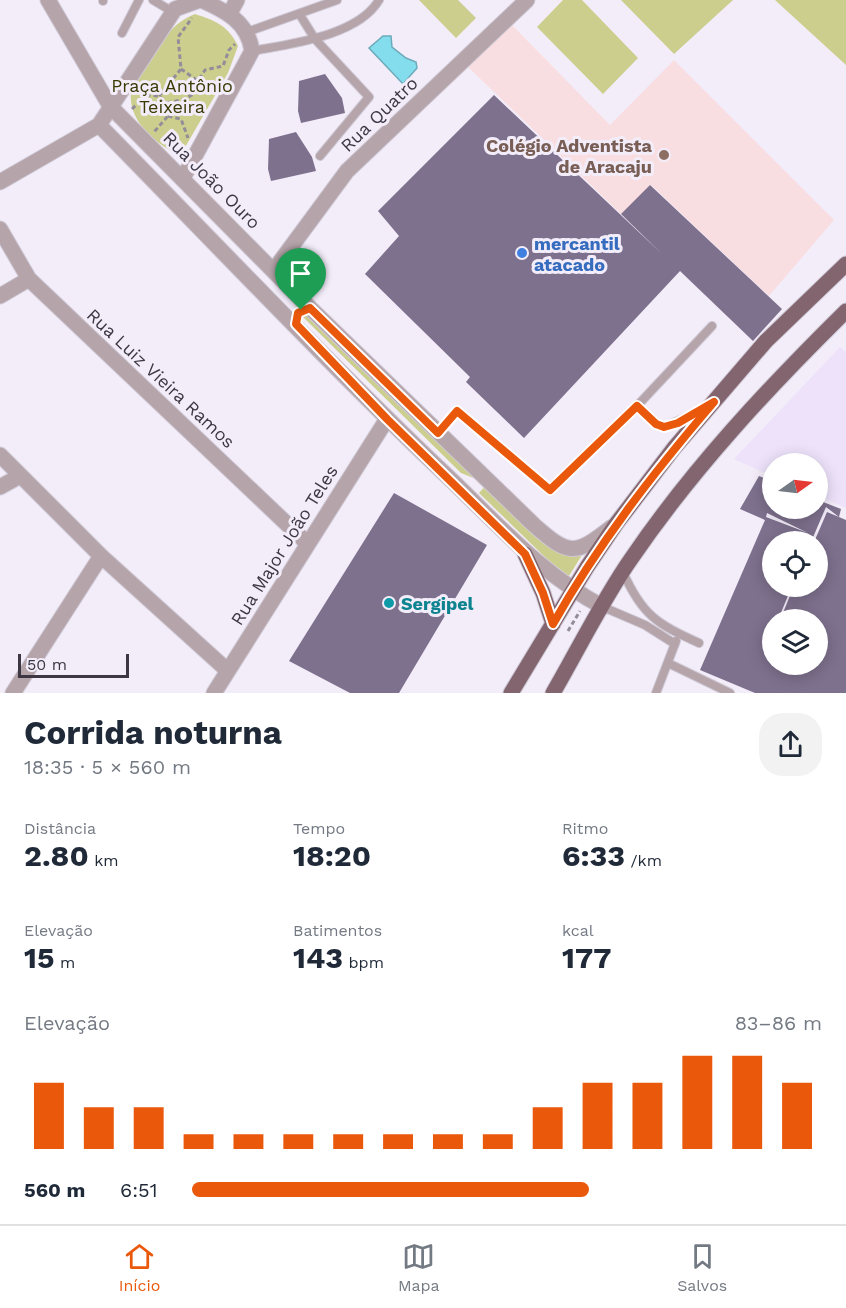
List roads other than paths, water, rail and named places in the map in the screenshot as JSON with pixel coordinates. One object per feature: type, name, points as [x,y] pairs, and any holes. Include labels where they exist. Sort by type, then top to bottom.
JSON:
[{"type":"main road","points":[[511,693],[573,589],[616,524],[674,448],[766,341],[846,264]]},
{"type":"main road","points":[[552,693],[623,572],[695,473],[773,383],[846,311]]},
{"type":"main road","points":[[525,554],[543,593],[553,624]]},
{"type":"street","name":"Rua João Ouro","points":[[48,0],[110,106],[310,308],[554,544],[573,550],[588,546],[616,524]]},
{"type":"street","points":[[0,182],[99,124],[175,7],[200,0],[233,7],[247,32],[252,51],[183,178]]},
{"type":"street","name":"Rua Quatro","points":[[274,270],[347,171],[527,0]]},
{"type":"street","points":[[99,124],[387,419],[525,554],[573,589],[603,607]]},
{"type":"street","name":"Rua Luiz Vieira Ramos","points":[[0,229],[29,279],[308,544]]},
{"type":"street","points":[[0,296],[29,279]]},
{"type":"street","points":[[296,324],[298,313],[310,308]]},
{"type":"street","name":"Rua Major João Teles","points":[[214,693],[387,419]]},
{"type":"street","points":[[0,455],[101,556],[228,671]]},
{"type":"street","points":[[0,487],[21,476]]},
{"type":"street","points":[[466,494],[480,488],[485,479]]},
{"type":"street","points":[[13,693],[101,556]]},
{"type":"lane","points":[[122,33],[139,0]]},
{"type":"lane","points":[[153,0],[175,7]]},
{"type":"lane","points":[[247,32],[337,0]]},
{"type":"lane","points":[[252,51],[315,39],[363,18],[374,10],[380,0]]},
{"type":"lane","points":[[300,15],[315,39],[369,97],[320,156]]},
{"type":"lane","points":[[438,433],[457,411],[550,490],[637,406],[712,326]]},
{"type":"lane","points":[[637,406],[656,424],[664,427],[678,423],[714,402]]},
{"type":"lane","points":[[623,572],[632,592],[649,616],[699,643]]},
{"type":"lane","points":[[603,607],[645,625],[675,644]]},
{"type":"lane","points":[[656,693],[680,634]]},
{"type":"lane","points":[[668,663],[730,693]]},
{"type":"water","points":[[383,36],[391,36],[392,47],[406,58],[416,62],[417,68],[403,84],[369,48]]},
{"type":"place","name":"Colégio Adventista de Aracaju","points":[[664,155]]},
{"type":"place","name":"mercantil atacado","points":[[522,253]]},
{"type":"place","name":"Sergipel","points":[[389,603]]},
{"type":"park label","name":"Praça Antônio Teixeira","points":[[172,95]]}]
